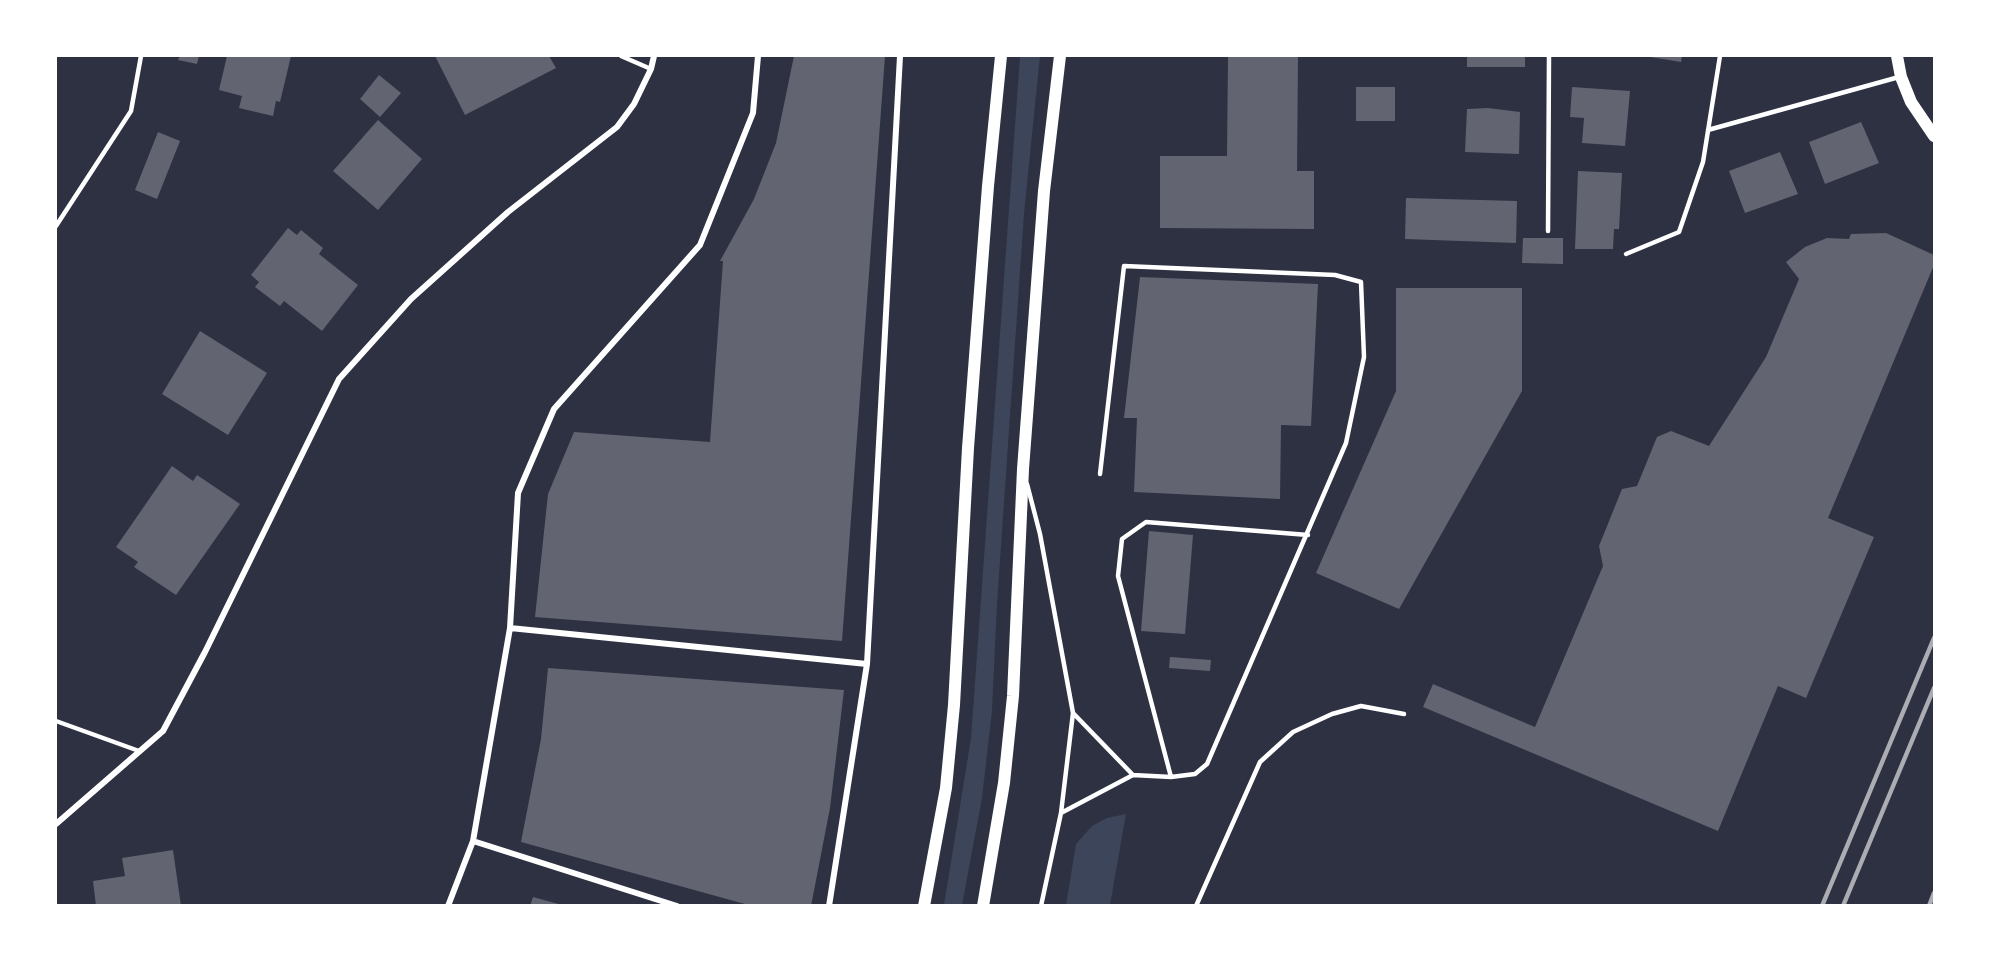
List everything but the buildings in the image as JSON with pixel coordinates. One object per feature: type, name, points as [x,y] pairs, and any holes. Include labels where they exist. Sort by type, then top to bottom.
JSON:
[{"type":"main road","points":[[924,906],[946,788],[954,705],[968,448],[988,186],[1001,56]]},
{"type":"main road","points":[[983,906],[1004,783],[1013,696],[1023,469],[1044,191],[1060,56]]},
{"type":"main road","points":[[1897,56],[1901,76],[1911,102],[1935,136]]},
{"type":"street","points":[[56,824],[163,731],[339,379],[411,299],[508,212],[617,127],[634,104],[651,69],[654,56]]},
{"type":"street","points":[[448,906],[473,841],[510,628],[518,493],[554,409],[700,245],[753,113],[759,56]]},
{"type":"street","points":[[829,906],[867,664],[900,56]]},
{"type":"street","points":[[510,628],[867,664]]},
{"type":"street","points":[[473,841],[677,906]]},
{"type":"lane","points":[[56,226],[131,111],[141,56]]},
{"type":"lane","points":[[621,56],[651,69]]},
{"type":"lane","points":[[1548,231],[1549,56]]},
{"type":"lane","points":[[1626,254],[1679,232],[1703,162],[1720,56]]},
{"type":"lane","points":[[1708,130],[1901,76]]},
{"type":"lane","points":[[1061,813],[1132,775],[1171,777],[1195,774],[1208,764],[1346,443],[1364,357],[1361,282],[1335,275],[1124,266],[1100,474]]},
{"type":"lane","points":[[1023,469],[1040,534],[1073,713],[1061,813],[1041,906]]},
{"type":"lane","points":[[1171,777],[1118,576],[1122,539],[1146,522],[1308,535]]},
{"type":"lane","points":[[1196,906],[1260,762],[1293,732],[1332,714],[1361,706],[1404,714]]},
{"type":"lane","points":[[1073,713],[1132,775]]},
{"type":"lane","points":[[56,721],[139,751]]},
{"type":"shaded area","points":[[1020,56],[1040,56],[1024,214],[997,604],[992,711],[982,798],[962,905],[944,905],[971,738]]},
{"type":"shaded area","points":[[1126,814],[1110,905],[1066,905],[1076,844],[1092,826],[1107,818]]},
{"type":"railway","points":[[1822,906],[1934,638]]},
{"type":"railway","points":[[1843,906],[1934,688]]},
{"type":"railway","points":[[1929,906],[1934,893]]}]
